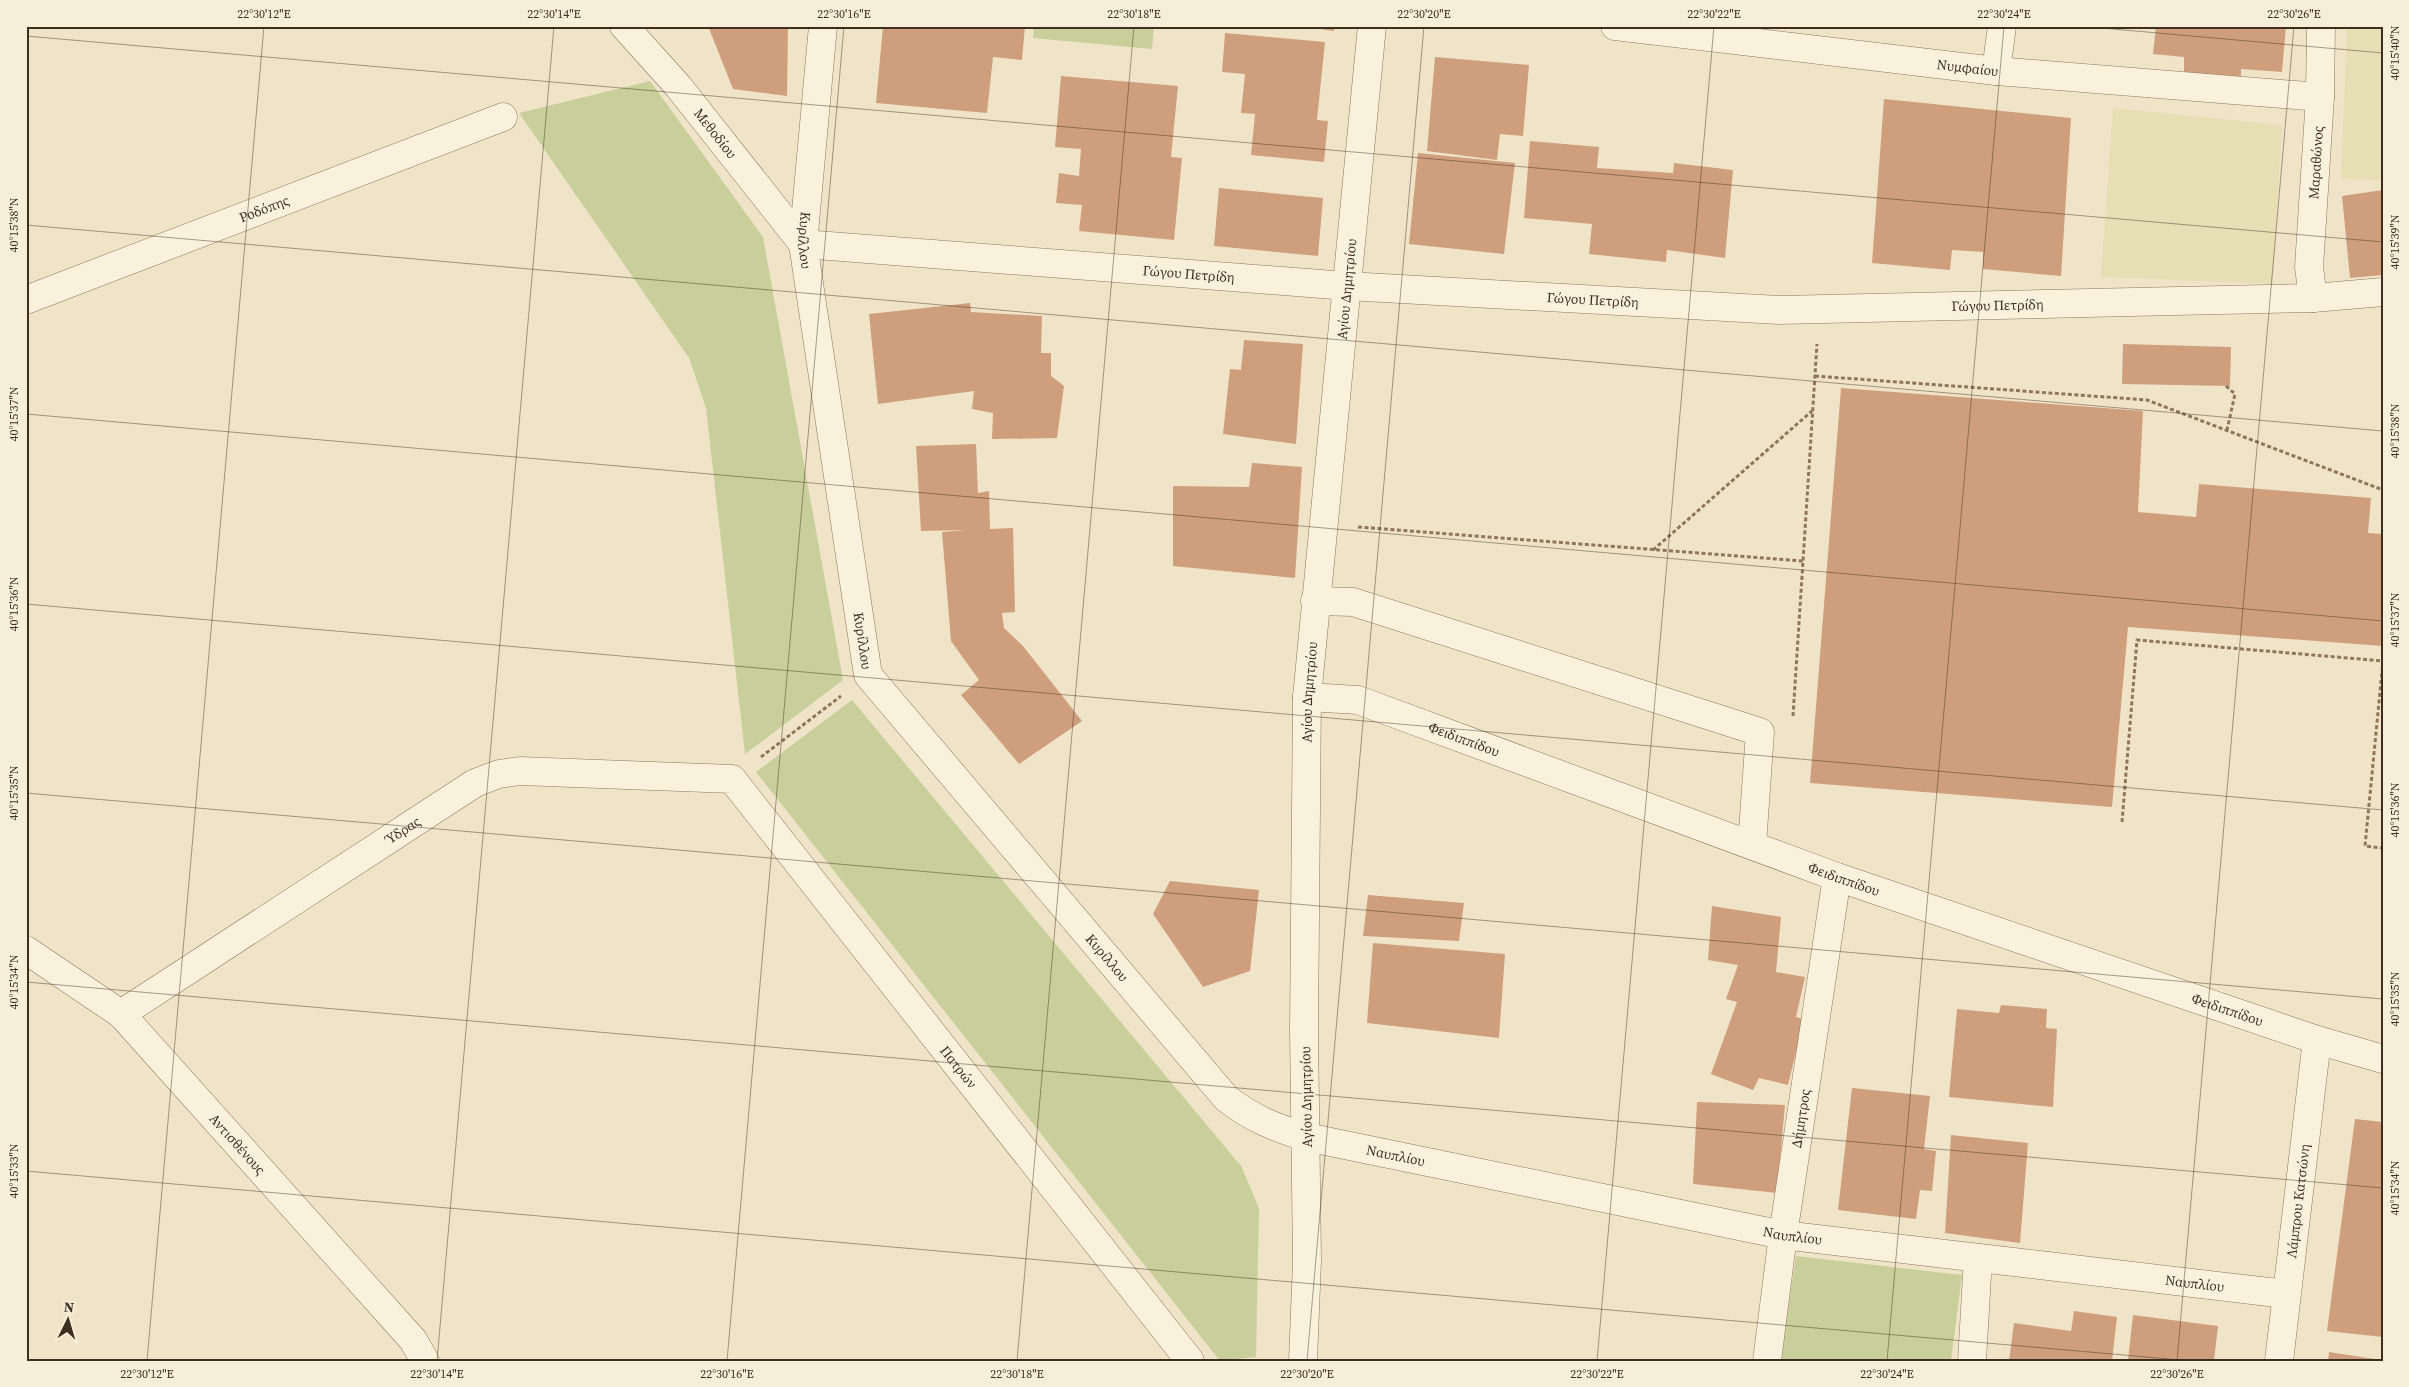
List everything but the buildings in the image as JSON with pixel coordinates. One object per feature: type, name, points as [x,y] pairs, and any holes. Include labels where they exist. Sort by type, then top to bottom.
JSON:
[{"type":"street","name":"Μεθοδίου","points":[[624,26],[678,86],[803,244]]},
{"type":"street","name":"Κυρίλλου","points":[[823,26],[803,244],[868,674],[1226,1098],[1246,1114],[1306,1137]]},
{"type":"street","name":"Αγίου Δημητρίου","points":[[1303,1361],[1307,1261],[1304,1030],[1307,697],[1322,524],[1372,26]]},
{"type":"street","name":"Νυμφαίου","points":[[1615,26],[1996,71],[2320,97]]},
{"type":"street","points":[[1996,71],[2002,26]]},
{"type":"street","name":"Μαραθώνος","points":[[2312,298],[2309,267],[2320,97],[2320,26]]},
{"type":"street","name":"Ροδόπης","points":[[26,300],[503,117]]},
{"type":"street","name":"Γώγου Πετρίδη","points":[[803,244],[1347,286],[1769,310],[2312,298],[2383,292]]},
{"type":"street","points":[[1315,601],[1353,602],[1760,732],[1752,845]]},
{"type":"street","name":"Φειδιππίδου","points":[[1307,697],[1358,700],[1836,877],[2317,1040],[2383,1059]]},
{"type":"street","name":"Ύδρας","points":[[121,1014],[475,782],[499,774],[520,772],[728,778]]},
{"type":"street","name":"Πατρών","points":[[728,778],[1190,1361]]},
{"type":"street","name":"Δήμητρος","points":[[1768,1361],[1783,1236],[1836,877]]},
{"type":"street","name":"Αντισθένους","points":[[26,950],[121,1014],[412,1340],[425,1361]]},
{"type":"street","name":"Λάμπρου Κατσώνη","points":[[2279,1361],[2317,1040]]},
{"type":"street","name":"Ναυπλίου","points":[[1306,1137],[1783,1236],[2286,1294]]},
{"type":"street","points":[[1972,1361],[1978,1258]]},
{"type":"path","points":[[1793,717],[1819,310]]},
{"type":"path","points":[[1815,376],[2147,400],[2383,490]]},
{"type":"path","points":[[2226,386],[2235,394],[2227,430]]},
{"type":"path","points":[[1653,550],[1813,410]]},
{"type":"path","points":[[1322,524],[1803,562]]},
{"type":"path","points":[[2122,822],[2138,640],[2383,660],[2365,846],[2383,848]]},
{"type":"path","points":[[728,778],[868,674]]},
{"type":"shaded area","points":[[2347,26],[2383,26],[2383,180],[2341,179]]},
{"type":"shaded area","points":[[2113,108],[2282,125],[2273,284],[2101,277]]},
{"type":"green space","points":[[1034,26],[1154,26],[1152,49],[1033,38]]},
{"type":"green space","points":[[650,81],[763,237],[843,680],[745,754],[706,408],[689,358],[519,113]]},
{"type":"green space","points":[[852,700],[1241,1166],[1259,1208],[1256,1357],[1220,1361],[756,772]]},
{"type":"green space","points":[[1796,1256],[1962,1275],[1951,1361],[1780,1361]]}]
